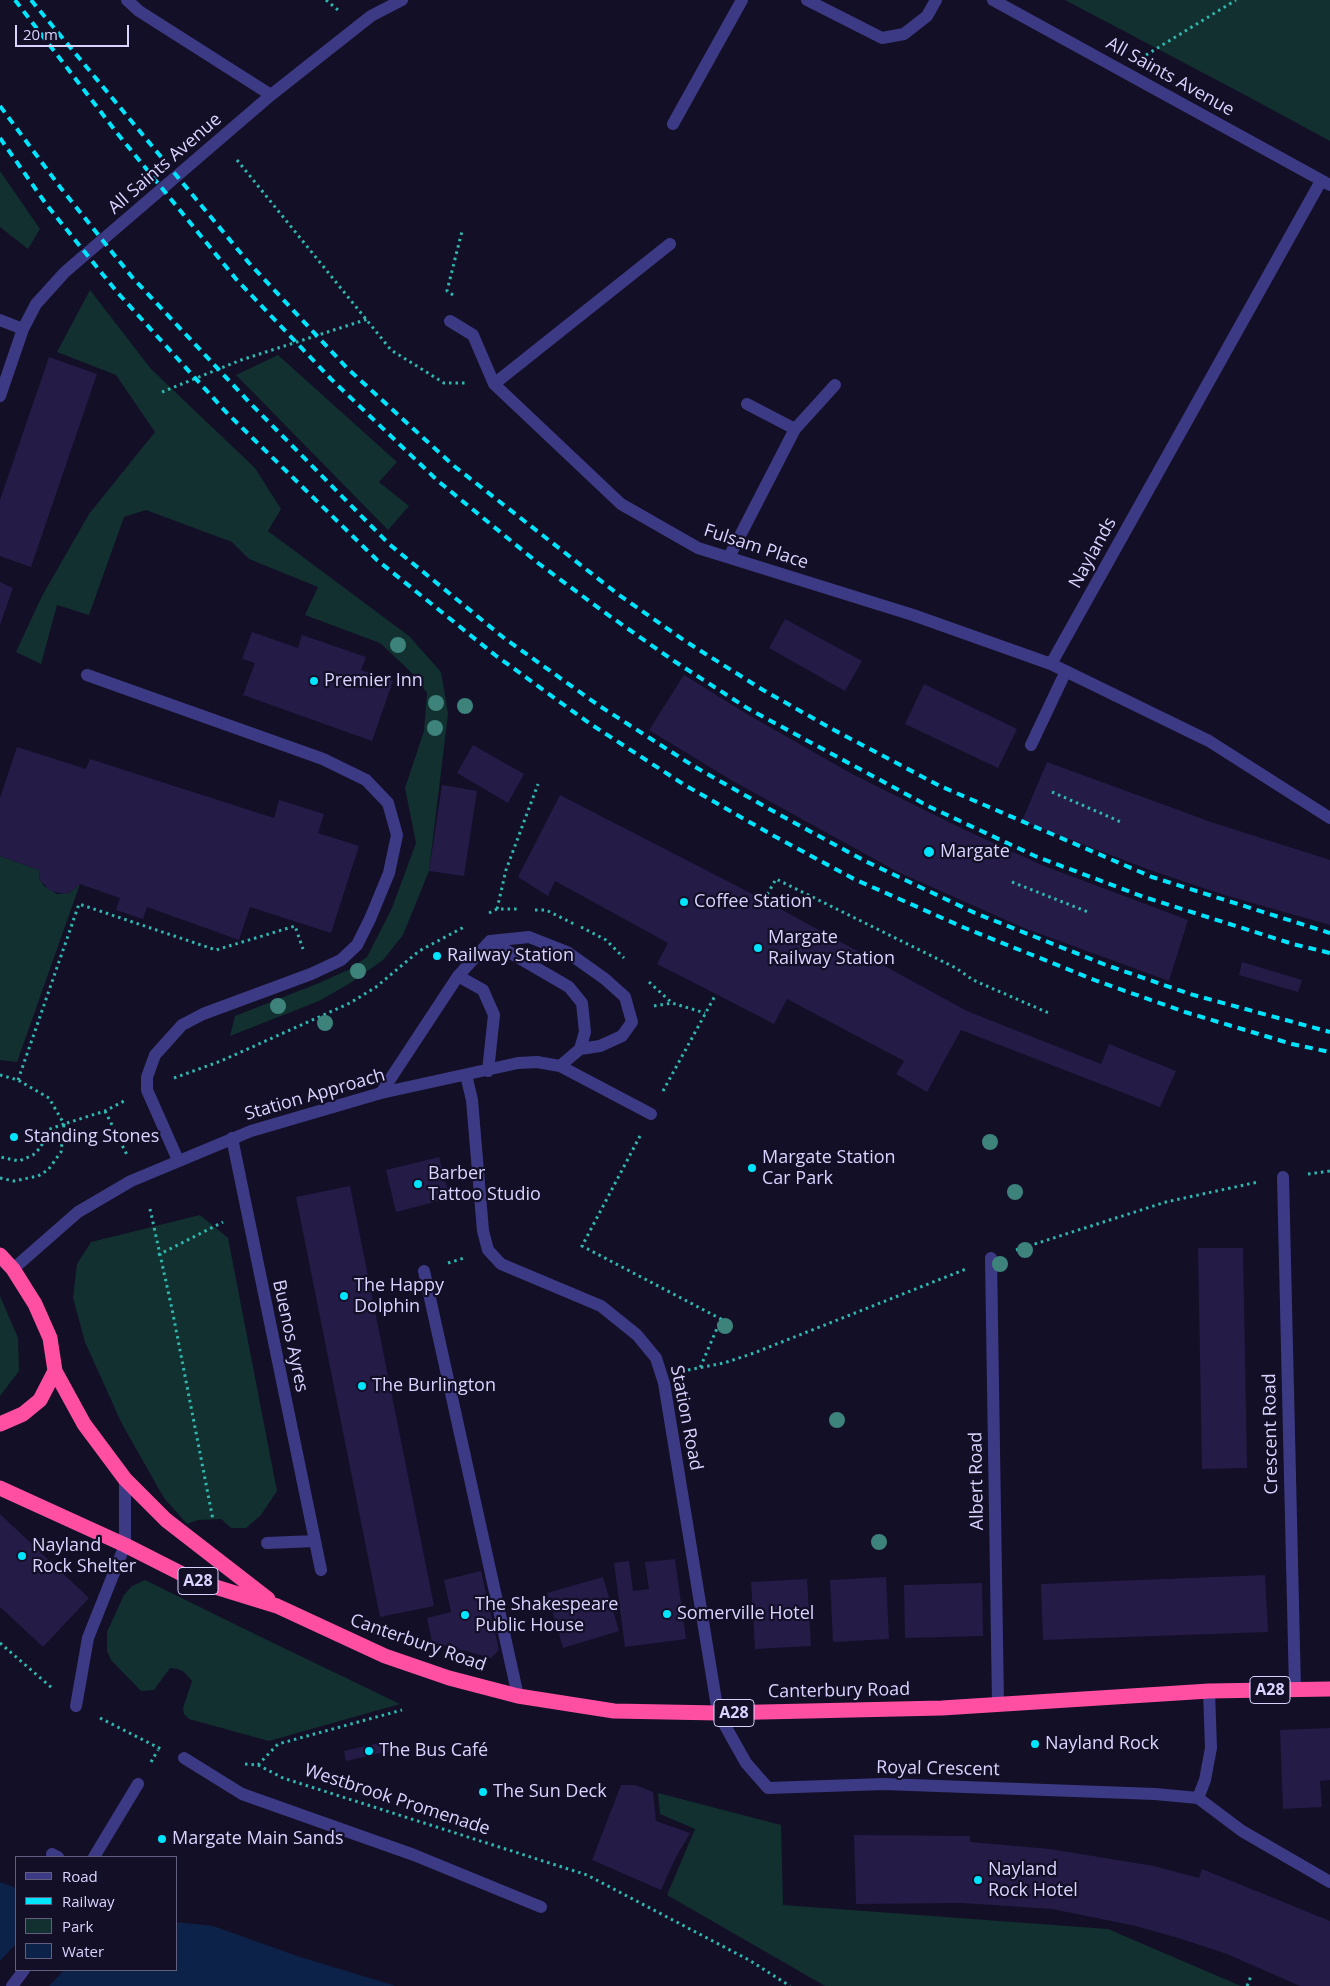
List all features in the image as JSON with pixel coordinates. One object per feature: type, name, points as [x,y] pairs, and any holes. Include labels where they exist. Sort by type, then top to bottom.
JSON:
[{"type":"highway","points":[[0,1255],[13,1269],[35,1304],[50,1338],[55,1371],[40,1400],[24,1414],[0,1424]]},
{"type":"highway","name":"Canterbury Road","points":[[55,1371],[84,1424],[125,1479],[166,1520],[276,1606]]},
{"type":"highway","name":"Canterbury Road","points":[[0,1488],[125,1545],[196,1581],[276,1606],[385,1656],[449,1678],[518,1696],[614,1711],[718,1713],[998,1704],[1210,1691],[1330,1689]]},
{"type":"street","points":[[127,0],[139,11],[271,95]]},
{"type":"street","name":"All Saints Avenue","points":[[0,396],[23,329],[36,304],[65,272],[271,95],[371,16],[402,0]]},
{"type":"street","points":[[673,124],[742,0]]},
{"type":"street","points":[[807,0],[882,38],[904,34],[927,16],[936,0]]},
{"type":"street","name":"All Saints Avenue","points":[[993,0],[1326,183]]},
{"type":"street","name":"Naylands","points":[[1052,664],[1326,183]]},
{"type":"street","points":[[494,384],[670,244]]},
{"type":"street","points":[[0,320],[23,329]]},
{"type":"street","name":"Fulsam Place","points":[[450,321],[473,335],[494,384],[621,504],[698,548],[912,616],[1052,664]]},
{"type":"street","points":[[729,557],[795,429],[835,385]]},
{"type":"street","points":[[747,404],[795,429]]},
{"type":"street","points":[[1052,664],[1209,741],[1330,818]]},
{"type":"street","points":[[1031,745],[1066,671]]},
{"type":"street","points":[[87,675],[323,759],[366,780],[388,803],[398,835],[389,873],[370,919],[357,945],[342,960],[311,974],[203,1014],[182,1025],[155,1055],[147,1077],[147,1090],[178,1160]]},
{"type":"street","points":[[381,1093],[458,976],[490,941],[529,937],[566,952],[605,979],[625,997],[632,1022],[622,1036],[600,1046],[580,1049],[560,1066]]},
{"type":"street","points":[[490,941],[569,987],[582,1003],[584,1032],[580,1049]]},
{"type":"street","points":[[458,976],[484,990],[494,1014],[488,1070]]},
{"type":"street","name":"Station Approach","points":[[13,1269],[78,1212],[131,1181],[232,1138],[381,1093],[518,1063],[537,1062],[560,1066],[651,1114]]},
{"type":"street","points":[[466,1075],[472,1100],[484,1231],[488,1250]]},
{"type":"street","name":"Buenos Ayres","points":[[232,1138],[321,1570]]},
{"type":"street","name":"Crescent Road","points":[[1283,1177],[1294,1690]]},
{"type":"street","name":"Station Road","points":[[488,1250],[501,1264],[601,1306],[637,1335],[656,1358],[664,1383],[718,1713]]},
{"type":"street","name":"Albert Road","points":[[991,1258],[998,1704]]},
{"type":"street","points":[[424,1271],[518,1696]]},
{"type":"street","points":[[76,1706],[88,1638],[125,1545],[125,1479]]},
{"type":"street","points":[[267,1543],[315,1540]]},
{"type":"street","points":[[1210,1691],[1211,1748],[1206,1780],[1198,1798],[1242,1831],[1330,1882]]},
{"type":"street","name":"Royal Crescent","points":[[718,1713],[746,1763],[768,1788],[884,1784],[1155,1794],[1198,1798]]},
{"type":"street","points":[[184,1758],[242,1794],[414,1855],[542,1907]]},
{"type":"street","points":[[95,1856],[138,1784]]},
{"type":"street","points":[[12,1986],[23,1971]]},
{"type":"path","points":[[1119,69],[1158,48],[1236,0]]},
{"type":"path","points":[[220,140],[368,319],[391,350],[444,383],[494,384]]},
{"type":"path","points":[[447,291],[462,231]]},
{"type":"path","points":[[162,392],[241,360],[368,319]]},
{"type":"path","points":[[497,909],[506,870],[538,784]]},
{"type":"path","points":[[1052,792],[1121,822]]},
{"type":"path","points":[[764,900],[776,880],[956,968],[973,980],[1051,1014]]},
{"type":"path","points":[[1012,882],[1088,912]]},
{"type":"path","points":[[18,1080],[79,904],[216,950],[295,926],[311,974]]},
{"type":"path","points":[[0,1075],[18,1080],[49,1098],[64,1124],[61,1152],[48,1170],[26,1180],[14,1181],[0,1178]]},
{"type":"path","points":[[0,1157],[19,1161],[33,1155],[41,1147],[47,1130],[104,1111],[127,1100]]},
{"type":"path","points":[[104,1111],[127,1156]]},
{"type":"path","points":[[664,1383],[690,1370],[724,1363],[754,1353],[991,1258],[1166,1202],[1283,1177],[1330,1171]]},
{"type":"path","points":[[150,1209],[158,1255],[172,1309],[215,1528]]},
{"type":"path","points":[[158,1255],[246,1210]]},
{"type":"path","points":[[582,1246],[721,1319],[700,1368]]},
{"type":"path","points":[[424,1271],[488,1250]]},
{"type":"path","points":[[0,1643],[32,1672],[76,1706],[159,1748],[184,1758]]},
{"type":"path","points":[[258,1765],[278,1744],[402,1710]]},
{"type":"path","points":[[149,1765],[159,1748]]},
{"type":"path","name":"Westbrook Promenade","points":[[239,1763],[258,1765],[283,1778],[587,1875],[749,1960],[790,1986]]},
{"type":"path","points":[[1247,1986],[1251,1976]]},
{"type":"green space","points":[[1065,0],[1330,0],[1330,141],[1245,95]]},
{"type":"green space","points":[[0,171],[40,229],[28,249],[0,227]]},
{"type":"green space","points":[[90,290],[151,369],[255,468],[281,509],[268,531],[409,636],[441,672],[448,714],[429,871],[403,935],[383,960],[352,982],[319,1001],[230,1036],[235,1016],[319,983],[348,970],[367,957],[392,908],[416,843],[405,788],[424,731],[427,693],[410,671],[380,643],[305,615],[318,587],[249,559],[232,542],[146,510],[124,517],[89,615],[57,605],[41,664],[16,652],[42,596],[89,514],[155,432],[116,375],[57,352]]},
{"type":"green space","points":[[278,355],[397,462],[379,482],[409,506],[388,530],[236,375]]},
{"type":"green space","points":[[0,856],[39,870],[40,880],[44,886],[57,894],[69,893],[80,884],[17,1062],[0,1060]]},
{"type":"green space","points":[[200,1215],[228,1238],[277,1491],[261,1515],[246,1528],[231,1528],[221,1519],[198,1520],[187,1524],[164,1498],[122,1424],[85,1342],[73,1298],[77,1264],[91,1242]]},
{"type":"green space","points":[[0,1296],[18,1338],[19,1371],[0,1396]]},
{"type":"green space","points":[[145,1580],[400,1704],[269,1741],[189,1719],[184,1714],[183,1708],[192,1681],[184,1672],[170,1668],[154,1690],[141,1691],[111,1660],[107,1651],[107,1632],[124,1595],[132,1586]]},
{"type":"green space","points":[[658,1793],[781,1825],[783,1905],[1108,1929],[1241,1986],[825,1986],[667,1895],[695,1829],[660,1814]]},
{"type":"water","points":[[0,1882],[15,1888],[15,1945],[0,1961]]},
{"type":"water","points":[[178,1922],[213,1926],[300,1957],[396,1986],[49,1986],[63,1971],[178,1971]]},
{"type":"building","points":[[49,357],[97,374],[31,567],[0,556],[0,500]]},
{"type":"building","points":[[0,582],[13,588],[0,625]]},
{"type":"building","points":[[785,619],[862,661],[845,691],[769,648]]},
{"type":"building","points":[[252,632],[298,648],[302,635],[366,657],[361,670],[393,681],[372,741],[243,695],[255,663],[242,659]]},
{"type":"building","points":[[684,675],[752,717],[854,775],[965,830],[1044,866],[1188,920],[1169,981],[1024,928],[898,872],[731,780],[649,730]]},
{"type":"building","points":[[924,684],[1017,729],[998,768],[905,724]]},
{"type":"building","points":[[473,745],[524,774],[508,803],[457,773]]},
{"type":"building","points":[[17,747],[86,769],[90,759],[274,818],[279,800],[324,814],[318,833],[359,846],[331,933],[250,907],[239,940],[147,907],[143,919],[116,910],[120,898],[80,884],[65,894],[50,891],[40,880],[39,870],[0,856],[0,798]]},
{"type":"building","points":[[1047,762],[1211,822],[1330,860],[1330,925],[1224,895],[1150,870],[1022,821]]},
{"type":"building","points":[[442,785],[477,791],[464,876],[429,871]]},
{"type":"building","name":"Margate Railway Station","points":[[560,795],[764,900],[967,1011],[1101,1064],[1109,1044],[1176,1071],[1160,1107],[961,1030],[927,1092],[896,1074],[904,1061],[787,999],[774,1024],[657,964],[668,943],[555,881],[548,896],[518,877]]},
{"type":"building","points":[[1242,962],[1302,980],[1298,992],[1239,975]]},
{"type":"building","name":"Barber Tattoo Studio","points":[[439,1157],[450,1198],[396,1212],[386,1170]]},
{"type":"building","points":[[350,1186],[434,1606],[380,1617],[296,1197]]},
{"type":"building","points":[[1198,1248],[1243,1248],[1247,1468],[1202,1469]]},
{"type":"building","name":"Nayland Rock Shelter","points":[[0,1514],[89,1598],[43,1647],[0,1607]]},
{"type":"building","points":[[675,1559],[686,1639],[625,1647],[614,1563],[629,1561],[633,1591],[649,1589],[645,1562]]},
{"type":"building","name":"The Shakespeare Public House","points":[[481,1571],[499,1650],[491,1658],[432,1642],[427,1618],[451,1612],[444,1580]]},
{"type":"building","points":[[1265,1575],[1268,1632],[1043,1640],[1041,1584]]},
{"type":"building","points":[[603,1577],[619,1631],[563,1648],[547,1593]]},
{"type":"building","points":[[886,1577],[889,1639],[833,1642],[830,1580]]},
{"type":"building","points":[[807,1579],[811,1646],[755,1649],[751,1582]]},
{"type":"building","points":[[982,1583],[983,1636],[905,1638],[904,1585]]},
{"type":"building","points":[[1330,1728],[1330,1780],[1320,1781],[1322,1807],[1283,1809],[1280,1730]]},
{"type":"building","name":"The Bus Café","points":[[392,1740],[394,1750],[346,1761],[344,1751]]},
{"type":"building","points":[[621,1785],[635,1785],[653,1792],[656,1821],[690,1833],[674,1861],[661,1890],[592,1860]]},
{"type":"building","points":[[854,1835],[970,1836],[970,1842],[1050,1849],[1154,1866],[1199,1878],[1202,1869],[1330,1921],[1330,1986],[1300,1986],[1227,1954],[1178,1938],[1136,1926],[1052,1909],[962,1903],[856,1904]]},
{"type":"railway","points":[[15,0],[117,133],[236,279],[331,379],[438,481],[538,563],[604,612],[674,661],[747,708],[930,807],[1035,856],[1144,897],[1293,944],[1330,953]]},
{"type":"railway","points":[[31,0],[249,263],[347,368],[454,466],[619,595],[685,641],[763,690],[940,786],[1152,877],[1330,933]]},
{"type":"railway","points":[[0,106],[60,187],[132,277],[250,403],[389,544],[504,638],[598,705],[695,767],[780,815],[865,861],[975,913],[1106,965],[1190,994],[1330,1032]]},
{"type":"railway","points":[[0,138],[46,204],[117,292],[226,412],[377,560],[495,655],[589,723],[683,784],[854,879],[965,928],[1097,981],[1185,1012],[1292,1044],[1330,1052]]},
{"type":"place","name":"Premier Inn","points":[[314,681]]},
{"type":"place","name":"Margate","points":[[929,852]]},
{"type":"place","name":"Coffee Station","points":[[684,902]]},
{"type":"place","name":"Margate Railway Station","points":[[758,948]]},
{"type":"place","name":"Railway Station","points":[[437,956]]},
{"type":"place","name":"Standing Stones","points":[[14,1137]]},
{"type":"place","name":"Margate Station Car Park","points":[[752,1168]]},
{"type":"place","name":"Barber Tattoo Studio","points":[[418,1184]]},
{"type":"place","name":"The Happy Dolphin","points":[[344,1296]]},
{"type":"place","name":"The Burlington","points":[[362,1386]]},
{"type":"place","name":"Nayland Rock Shelter","points":[[22,1556]]},
{"type":"place","name":"Somerville Hotel","points":[[667,1614]]},
{"type":"place","name":"The Shakespeare Public House","points":[[465,1615]]},
{"type":"place","name":"Nayland Rock","points":[[1035,1744]]},
{"type":"place","name":"The Bus Café","points":[[369,1751]]},
{"type":"place","name":"The Sun Deck","points":[[483,1792]]},
{"type":"place","name":"Margate Main Sands","points":[[162,1839]]},
{"type":"place","name":"Nayland Rock Hotel","points":[[978,1880]]}]
